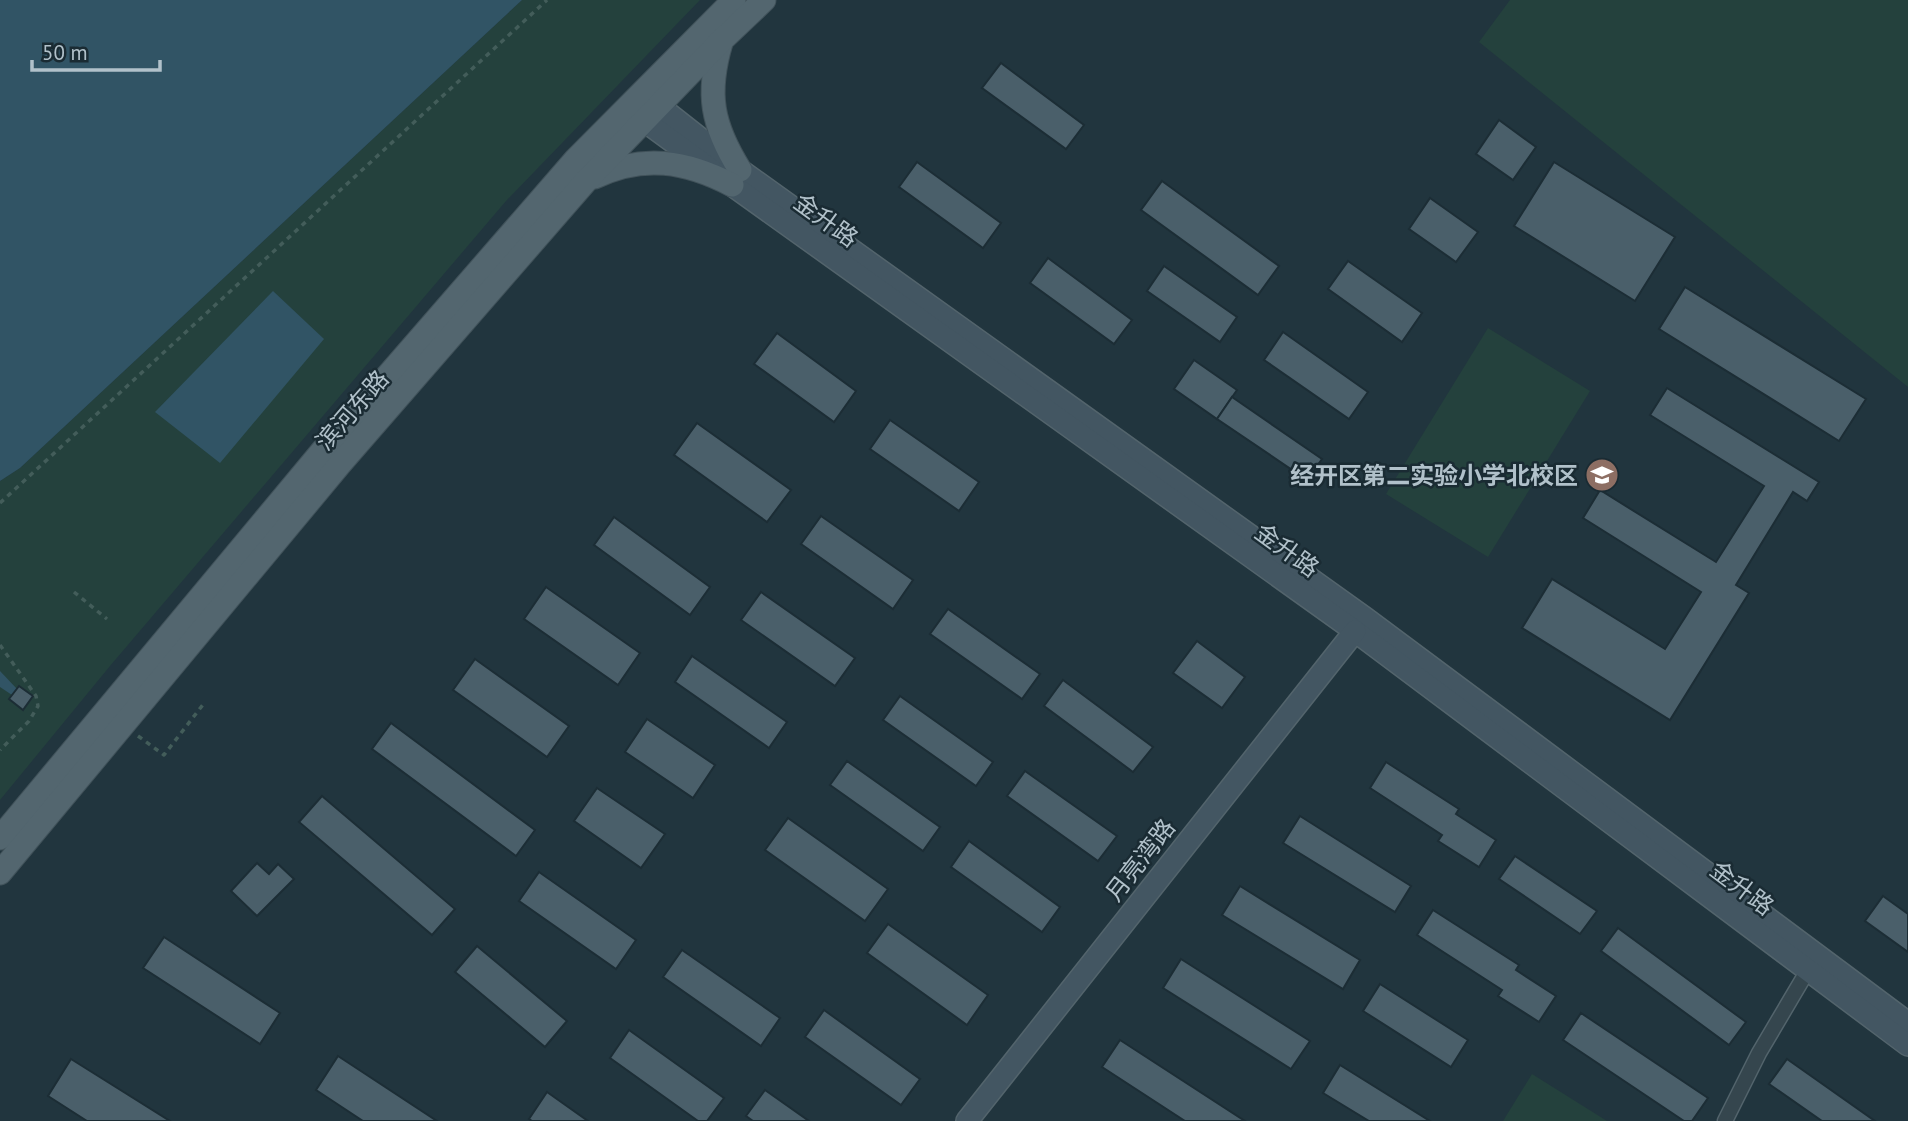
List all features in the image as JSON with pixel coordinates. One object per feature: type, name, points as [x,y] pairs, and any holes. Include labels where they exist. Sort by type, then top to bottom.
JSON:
[{"type":"main road","name":"滨河东路","points":[[0,873],[340,464],[586,181],[643,107],[734,0]]},
{"type":"main road","name":"滨河东路","points":[[0,838],[323,450],[576,159],[643,107],[722,40],[764,0]]},
{"type":"main road","points":[[586,181],[609,170],[659,162],[736,177],[716,121],[712,94],[714,66],[722,40]]},
{"type":"main road","name":"金升路","points":[[643,107],[1355,631],[1908,1045]]},
{"type":"main road","name":"金升路","points":[[736,177],[1365,618],[1908,1023]]},
{"type":"main road","name":"月亮湾路","points":[[967,1121],[1355,631]]},
{"type":"street","points":[[1725,1121],[1759,1052],[1808,970]]},
{"type":"path","points":[[0,503],[547,0]]},
{"type":"path","points":[[74,592],[107,619]]},
{"type":"path","points":[[0,645],[36,696],[38,706],[29,721],[0,750]]},
{"type":"path","points":[[136,735],[164,754],[205,702]]},
{"type":"green space","points":[[522,0],[700,0],[506,201],[110,666],[0,800],[0,481],[20,468]]},
{"type":"green space","points":[[1510,0],[1908,0],[1908,387],[1479,42]]},
{"type":"green space","points":[[1488,328],[1590,391],[1488,557],[1386,494]]},
{"type":"green space","points":[[1532,1074],[1607,1121],[1503,1121]]},
{"type":"water","points":[[0,0],[522,0],[20,468],[0,481]]},
{"type":"water","points":[[273,291],[324,339],[220,463],[155,412]]},
{"type":"water","points":[[0,671],[17,689],[12,695],[0,687]]},
{"type":"building","points":[[1001,63],[1084,125],[1066,149],[982,88]]},
{"type":"building","points":[[1499,120],[1536,147],[1513,180],[1476,154]]},
{"type":"building","points":[[917,162],[1001,223],[983,248],[899,187]]},
{"type":"building","points":[[1554,162],[1675,237],[1635,301],[1514,226]]},
{"type":"building","points":[[1162,181],[1279,266],[1258,295],[1141,210]]},
{"type":"building","points":[[1430,198],[1478,232],[1456,262],[1409,229]]},
{"type":"building","points":[[1048,258],[1132,320],[1114,344],[1030,283]]},
{"type":"building","points":[[1348,261],[1422,313],[1402,342],[1328,289]]},
{"type":"building","points":[[1164,266],[1237,317],[1220,342],[1147,291]]},
{"type":"building","points":[[1685,287],[1866,399],[1839,441],[1659,329]]},
{"type":"building","points":[[1283,332],[1368,392],[1349,419],[1264,360]]},
{"type":"building","points":[[777,333],[856,391],[834,422],[754,364]]},
{"type":"building","points":[[1194,360],[1237,390],[1217,419],[1174,389]]},
{"type":"building","points":[[1667,388],[1819,482],[1807,501],[1793,492],[1736,585],[1749,593],[1670,720],[1522,628],[1552,579],[1665,649],[1701,592],[1583,518],[1600,490],[1716,562],[1764,486],[1650,415]]},
{"type":"building","points":[[1232,397],[1322,459],[1307,480],[1217,419]]},
{"type":"building","points":[[890,420],[979,482],[959,511],[870,449]]},
{"type":"building","points":[[697,423],[791,490],[767,522],[674,455]]},
{"type":"building","points":[[821,516],[913,580],[893,609],[801,544]]},
{"type":"building","points":[[614,517],[710,587],[690,615],[594,545]]},
{"type":"building","points":[[546,587],[640,653],[618,685],[524,619]]},
{"type":"building","points":[[761,592],[855,658],[835,686],[741,620]]},
{"type":"building","points":[[948,609],[1040,674],[1022,699],[930,634]]},
{"type":"building","points":[[1197,641],[1245,677],[1222,708],[1173,673]]},
{"type":"building","points":[[692,656],[787,722],[769,748],[675,682]]},
{"type":"building","points":[[475,659],[569,726],[547,757],[453,690]]},
{"type":"building","points":[[1063,680],[1153,747],[1133,772],[1044,706]]},
{"type":"building","points":[[19,686],[33,696],[23,710],[9,699]]},
{"type":"building","points":[[900,696],[993,762],[976,786],[883,720]]},
{"type":"building","points":[[647,719],[715,765],[693,798],[625,752]]},
{"type":"building","points":[[391,723],[535,830],[516,856],[372,749]]},
{"type":"building","points":[[847,761],[940,827],[923,851],[830,785]]},
{"type":"building","points":[[1386,762],[1459,809],[1456,814],[1496,840],[1479,867],[1438,841],[1442,835],[1370,788]]},
{"type":"building","points":[[1025,771],[1117,836],[1098,861],[1007,796]]},
{"type":"building","points":[[597,788],[665,834],[641,868],[574,821]]},
{"type":"building","points":[[322,796],[455,909],[432,935],[299,822]]},
{"type":"building","points":[[1300,816],[1411,886],[1395,912],[1283,843]]},
{"type":"building","points":[[788,818],[888,889],[865,921],[765,850]]},
{"type":"building","points":[[969,841],[1060,907],[1042,932],[951,867]]},
{"type":"building","points":[[1515,856],[1597,911],[1580,934],[1499,879]]},
{"type":"building","points":[[257,863],[269,874],[278,864],[294,879],[257,916],[231,891]]},
{"type":"building","points":[[539,872],[636,940],[616,969],[519,901]]},
{"type":"building","points":[[1240,886],[1360,960],[1343,989],[1222,915]]},
{"type":"building","points":[[1883,896],[1908,914],[1908,952],[1865,921]]},
{"type":"building","points":[[1433,910],[1519,965],[1516,970],[1556,996],[1539,1022],[1498,996],[1502,990],[1417,935]]},
{"type":"building","points":[[888,924],[988,995],[967,1025],[867,953]]},
{"type":"building","points":[[1618,928],[1746,1022],[1729,1045],[1601,951]]},
{"type":"building","points":[[164,937],[280,1013],[260,1044],[143,968]]},
{"type":"building","points":[[477,946],[567,1021],[545,1047],[455,972]]},
{"type":"building","points":[[682,950],[780,1018],[761,1046],[663,977]]},
{"type":"building","points":[[1181,959],[1310,1041],[1291,1069],[1163,988]]},
{"type":"building","points":[[1380,984],[1468,1040],[1451,1067],[1363,1011]]},
{"type":"building","points":[[824,1010],[920,1079],[901,1105],[805,1037]]},
{"type":"building","points":[[1581,1013],[1708,1098],[1692,1121],[1684,1121],[1563,1040]]},
{"type":"building","points":[[629,1030],[724,1098],[707,1121],[698,1121],[610,1058]]},
{"type":"building","points":[[1120,1040],[1245,1121],[1185,1121],[1102,1067]]},
{"type":"building","points":[[338,1056],[437,1121],[363,1121],[316,1090]]},
{"type":"building","points":[[71,1059],[170,1121],[87,1121],[48,1096]]},
{"type":"building","points":[[1787,1059],[1875,1121],[1822,1121],[1769,1084]]},
{"type":"building","points":[[1340,1065],[1430,1121],[1369,1121],[1323,1093]]},
{"type":"building","points":[[765,1090],[809,1121],[753,1121],[746,1116]]},
{"type":"building","points":[[547,1092],[588,1121],[529,1119]]},
{"type":"place","name":"经开区第二实验小学北校区","points":[[1602,475]]}]
